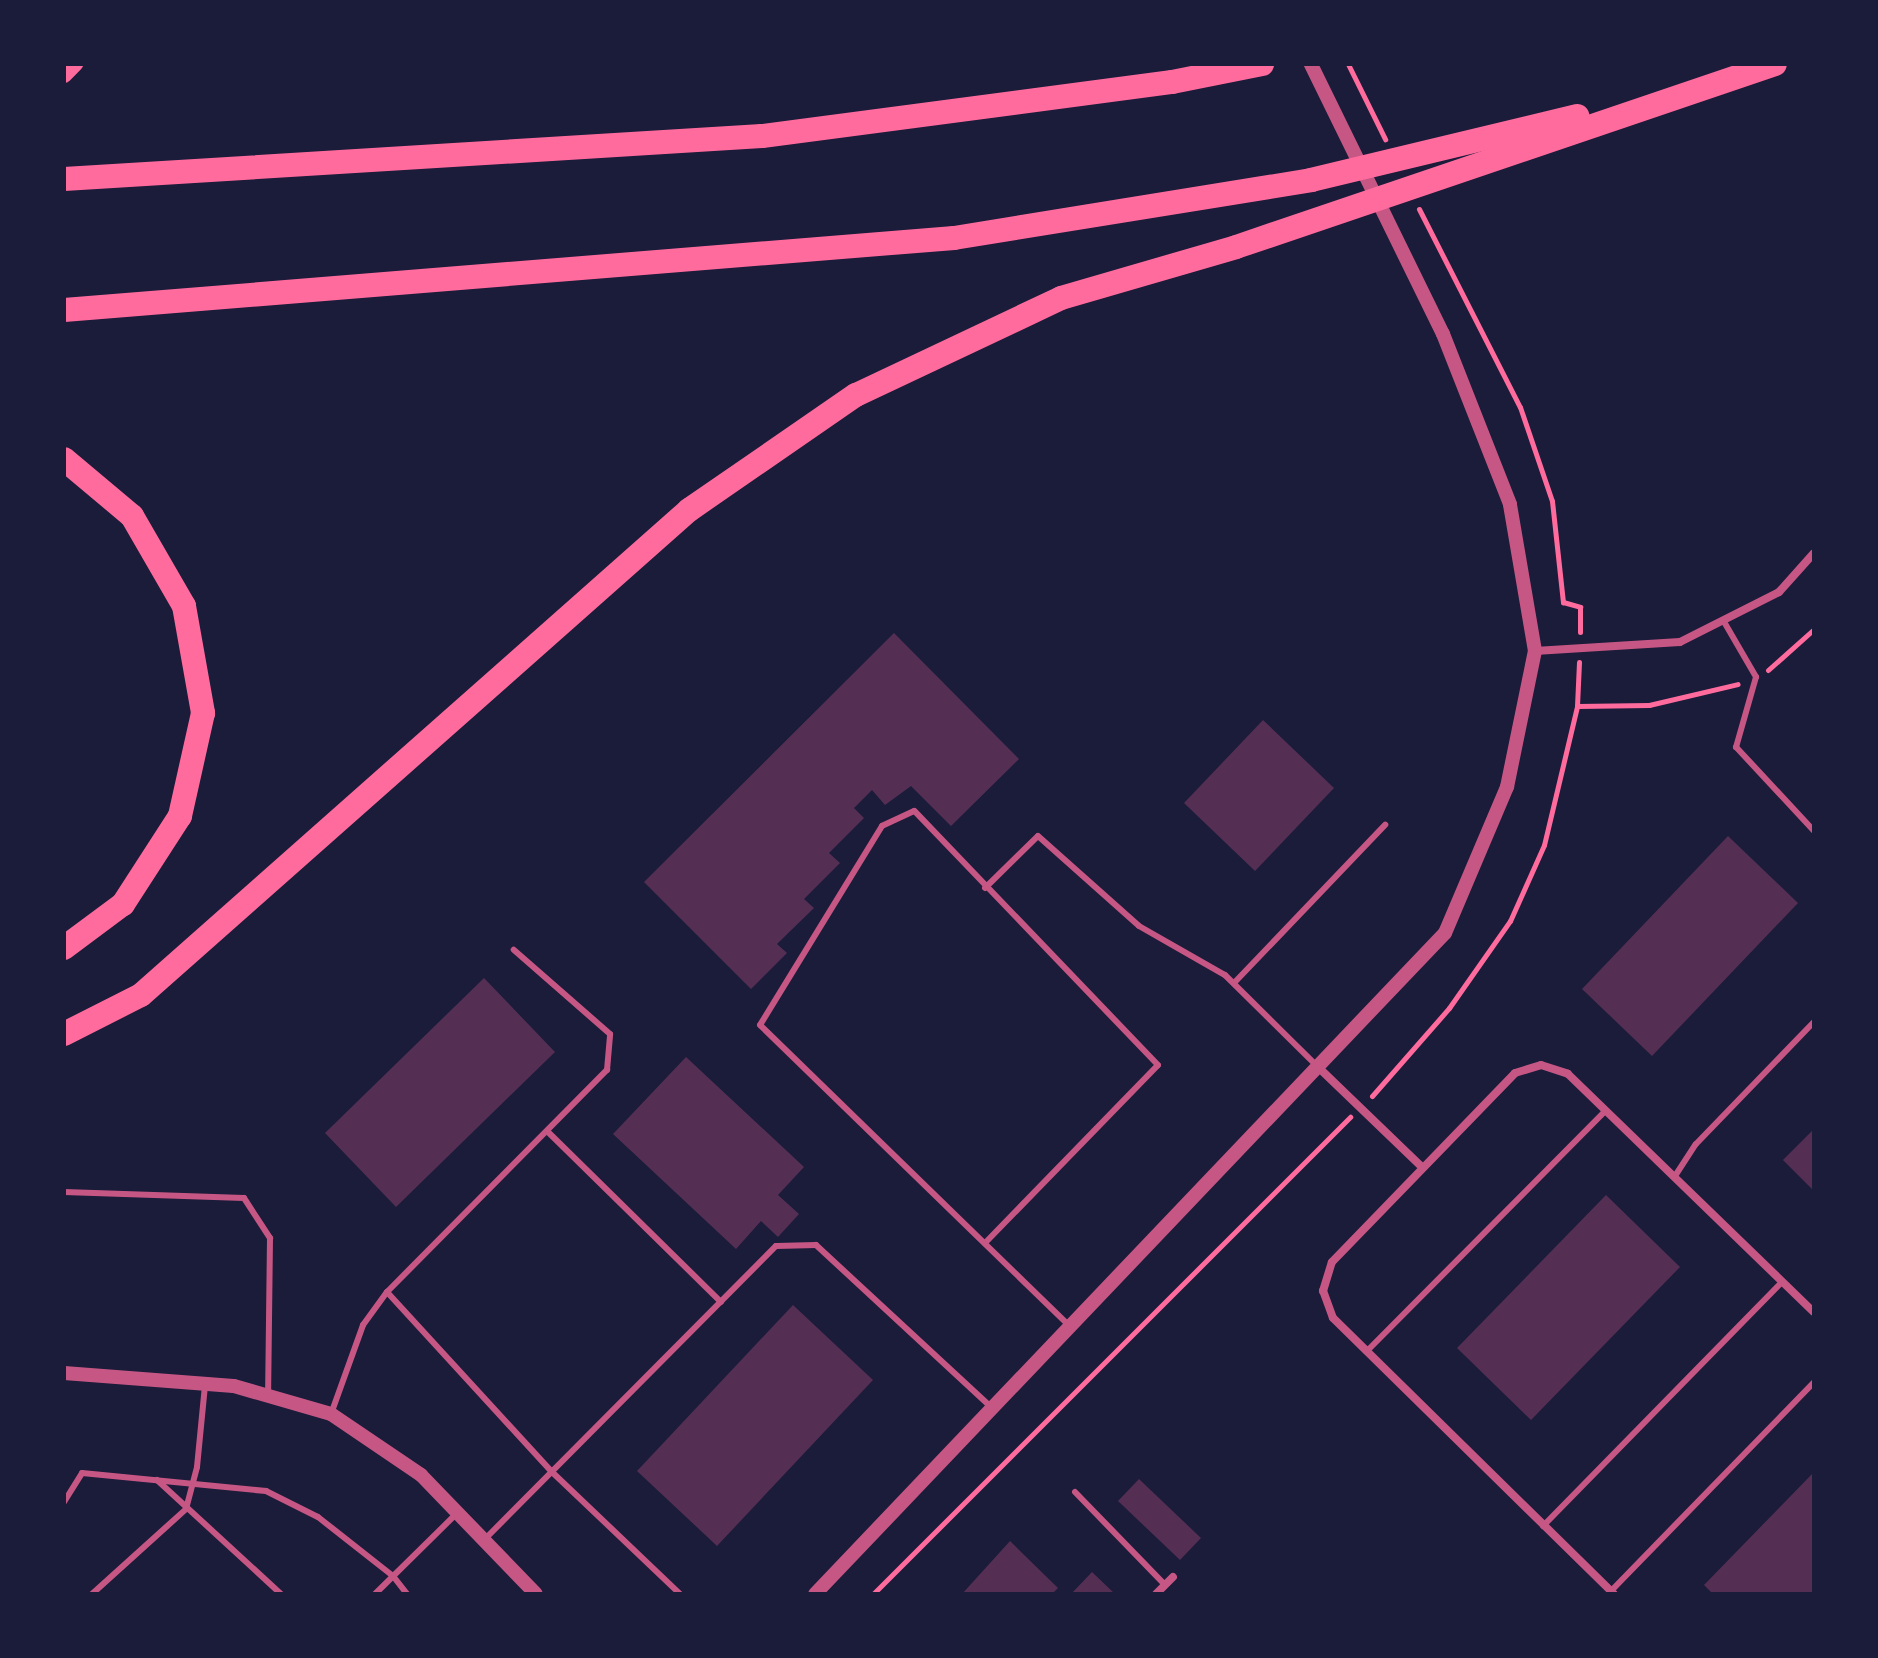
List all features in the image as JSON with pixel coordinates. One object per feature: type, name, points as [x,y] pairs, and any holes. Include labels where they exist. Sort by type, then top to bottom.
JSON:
[{"type":"highway","points":[[64,179],[762,136],[1172,82],[1262,64]]},
{"type":"highway","points":[[64,1034],[141,995],[689,510],[856,395],[1061,298],[1236,247],[1775,64]]},
{"type":"highway","points":[[64,310],[954,238],[1311,180],[1724,81]]},
{"type":"highway","points":[[64,459],[132,516],[184,606],[203,713],[180,816],[123,904],[64,948]]},
{"type":"main road","points":[[64,75],[75,64]]},
{"type":"street","points":[[815,1594],[1445,933],[1507,787],[1535,651],[1510,504],[1443,334],[1311,64]]},
{"type":"street","points":[[1535,651],[1680,642],[1779,592],[1814,553]]},
{"type":"street","points":[[1612,1592],[1333,1318],[1323,1291],[1332,1262],[1515,1073],[1541,1065],[1568,1074],[1814,1312]]},
{"type":"street","points":[[1318,1067],[1422,1167]]},
{"type":"street","points":[[64,1373],[205,1384],[268,1396],[331,1414],[421,1475],[536,1594]]},
{"type":"street","points":[[1156,1594],[1173,1577]]},
{"type":"lane","points":[[1723,620],[1756,677],[1736,747],[1814,831]]},
{"type":"lane","points":[[985,1243],[1158,1065],[914,811],[882,826],[760,1025],[1070,1326]]},
{"type":"lane","points":[[1234,983],[1385,825]]},
{"type":"lane","points":[[985,888],[1038,836],[1139,926],[1234,983],[1318,1067]]},
{"type":"lane","points":[[331,1414],[363,1325],[387,1292],[607,1070],[610,1034],[514,950]]},
{"type":"lane","points":[[1675,1176],[1696,1144],[1814,1022]]},
{"type":"lane","points":[[1367,1351],[1606,1110]]},
{"type":"lane","points":[[547,1131],[721,1302]]},
{"type":"lane","points":[[64,1192],[244,1198],[270,1238],[268,1396]]},
{"type":"lane","points":[[484,1540],[776,1246],[816,1245],[992,1408]]},
{"type":"lane","points":[[1543,1526],[1782,1282]]},
{"type":"lane","points":[[387,1292],[552,1472],[680,1594]]},
{"type":"lane","points":[[1612,1592],[1814,1382]]},
{"type":"lane","points":[[92,1594],[186,1509],[193,1482],[205,1384]]},
{"type":"lane","points":[[64,1502],[82,1473],[266,1491],[318,1517],[393,1576],[407,1594]]},
{"type":"lane","points":[[156,1479],[281,1594]]},
{"type":"lane","points":[[1075,1492],[1165,1585]]},
{"type":"lane","points":[[375,1594],[457,1513]]},
{"type":"path","points":[[873,1594],[1400,1069],[1510,921],[1544,845],[1577,706],[1580,607],[1563,602],[1552,501],[1520,407],[1443,259]]},
{"type":"path","points":[[1577,706],[1649,705],[1714,693],[1756,677],[1783,661],[1814,629]]},
{"type":"building","points":[[894,633],[1019,759],[951,826],[911,786],[885,805],[872,790],[854,808],[864,818],[829,853],[840,863],[804,899],[814,908],[777,944],[787,953],[751,989],[644,882]]},
{"type":"building","points":[[1263,720],[1334,788],[1255,871],[1184,803]]},
{"type":"building","points":[[1728,836],[1798,903],[1652,1056],[1582,989]]},
{"type":"building","points":[[484,978],[555,1052],[396,1207],[325,1133]]},
{"type":"building","points":[[686,1057],[804,1167],[778,1195],[799,1214],[778,1237],[761,1221],[736,1249],[613,1134]]},
{"type":"building","points":[[1814,1129],[1814,1191],[1783,1160]]},
{"type":"building","points":[[1606,1195],[1680,1267],[1531,1420],[1457,1348]]},
{"type":"building","points":[[793,1305],[873,1380],[717,1546],[637,1471]]},
{"type":"building","points":[[1814,1472],[1814,1594],[1713,1594],[1704,1585]]},
{"type":"building","points":[[1139,1479],[1201,1538],[1180,1560],[1118,1501]]},
{"type":"building","points":[[1010,1541],[1058,1588],[1052,1594],[962,1594]]},
{"type":"building","points":[[1092,1572],[1115,1594],[1071,1594]]}]
